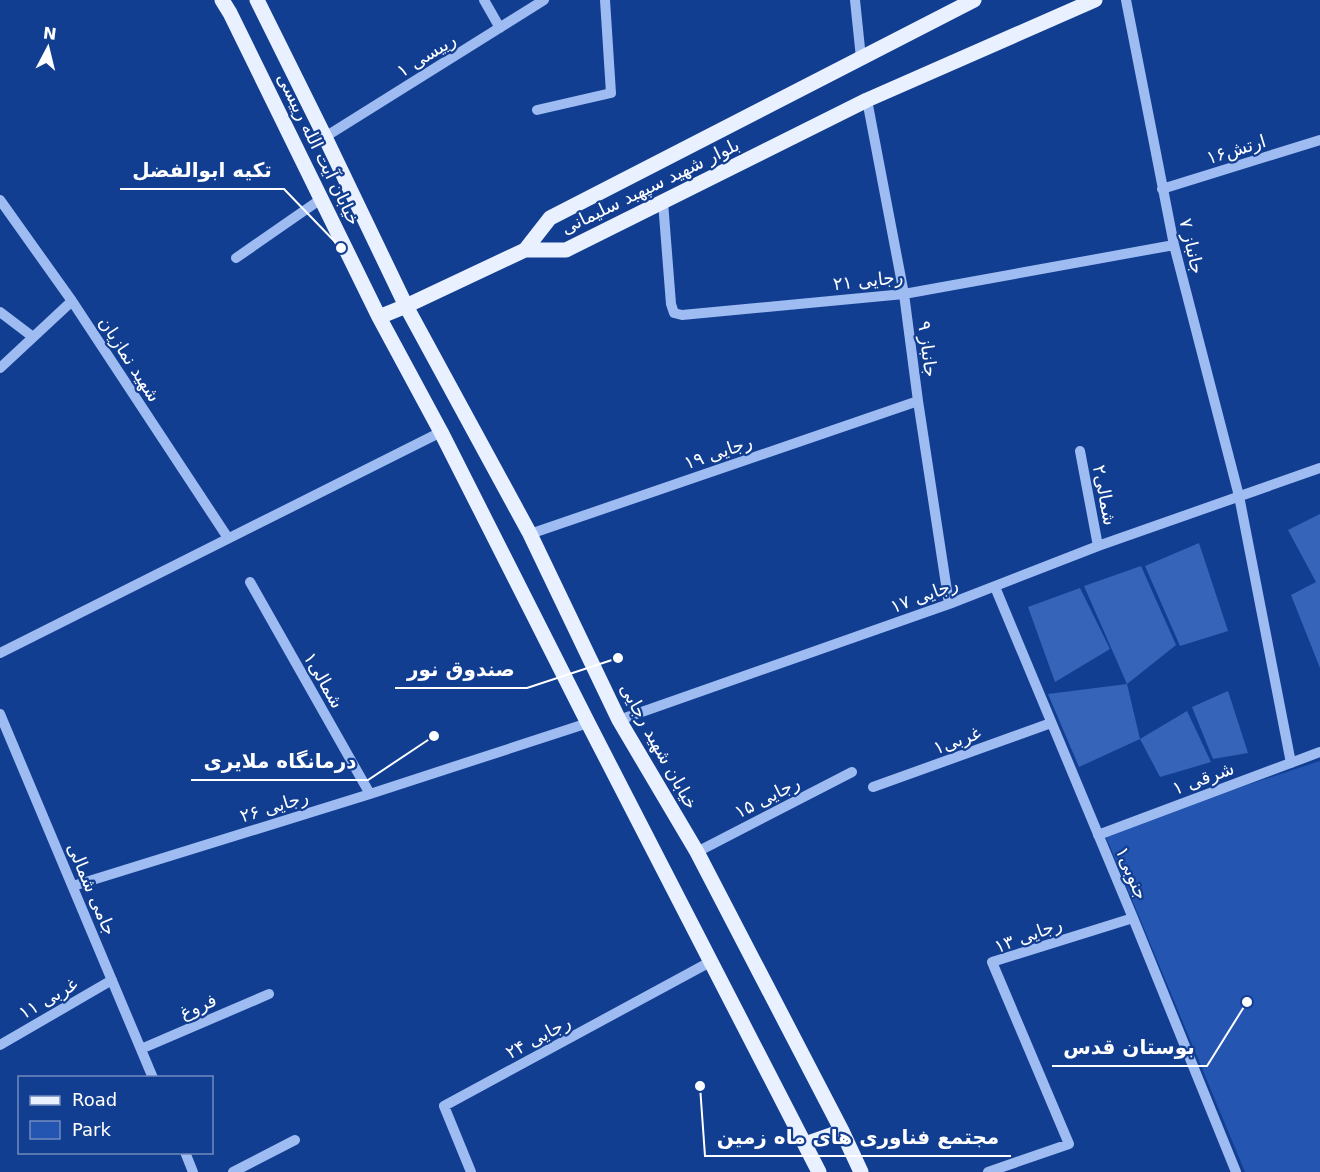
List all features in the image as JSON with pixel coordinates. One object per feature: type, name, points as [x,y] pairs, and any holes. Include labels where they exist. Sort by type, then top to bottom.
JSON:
[{"type":"main road","name":"خیابان آیت الله رییسی","points":[[222,0],[379,317]]},
{"type":"main road","name":"خیابان آیت الله رییسی","points":[[256,0],[406,306]]},
{"type":"main road","name":"بلوار شهید سپهبد سلیمانی","points":[[525,250],[550,218],[974,0]]},
{"type":"main road","name":"بلوار شهید سپهبد سلیمانی","points":[[525,250],[566,250],[867,100],[1095,0]]},
{"type":"main road","points":[[525,250],[379,317],[441,432],[819,1172]]},
{"type":"main road","name":"خیابان شهید رجایی","points":[[406,306],[530,534],[620,720],[697,852],[861,1172]]},
{"type":"main road","points":[[805,1144],[842,1131]]},
{"type":"street","points":[[484,0],[500,28]]},
{"type":"street","name":"رییسی ۱","points":[[325,137],[544,0]]},
{"type":"street","points":[[537,110],[611,93],[605,0]]},
{"type":"street","points":[[855,0],[861,58]]},
{"type":"street","name":"جانباز ۷","points":[[1126,0],[1174,245],[1239,496],[1291,763]]},
{"type":"street","name":"جانباز ۹","points":[[867,100],[904,294],[949,604]]},
{"type":"street","name":"ارتش۱۶","points":[[1162,189],[1320,140]]},
{"type":"street","points":[[236,258],[321,199]]},
{"type":"street","name":"شهید نمازیان","points":[[0,200],[72,301],[228,538]]},
{"type":"street","name":"رجایی ۲۱","points":[[663,202],[671,304],[674,312],[681,315],[904,294],[1174,245]]},
{"type":"street","points":[[0,368],[72,301]]},
{"type":"street","points":[[0,312],[33,337]]},
{"type":"street","name":"رجایی ۱۹","points":[[530,534],[918,401]]},
{"type":"street","points":[[0,653],[441,432]]},
{"type":"street","name":"شمالی۲","points":[[1080,450],[1098,546]]},
{"type":"street","name":"رجایی ۱۷","points":[[620,720],[949,604],[1098,546],[1320,468]]},
{"type":"street","name":"شمالی۱","points":[[250,582],[370,794]]},
{"type":"street","name":"جنوبی۱","points":[[995,587],[1236,1172]]},
{"type":"street","name":"جامی شمالی","points":[[0,714],[153,1076]]},
{"type":"street","name":"رجایی ۲۶","points":[[73,886],[370,794],[588,723]]},
{"type":"street","name":"غربی۱","points":[[873,787],[1051,723]]},
{"type":"street","name":"شرقی ۱","points":[[1098,835],[1320,752]]},
{"type":"street","name":"رجایی ۱۵","points":[[697,852],[852,772]]},
{"type":"street","name":"رجایی ۱۳","points":[[988,1172],[1069,1144],[992,962],[1133,918]]},
{"type":"street","name":"رجایی ۲۴","points":[[471,1172],[444,1106],[710,962]]},
{"type":"street","name":"غربی ۱۱","points":[[0,1045],[112,980]]},
{"type":"street","name":"فروغ","points":[[141,1049],[269,994]]},
{"type":"street","points":[[233,1172],[295,1140]]},
{"type":"street","points":[[186,1154],[193,1172]]},
{"type":"green space","points":[[1320,761],[1320,1172],[1245,1172],[1104,832]]},
{"type":"building","points":[[1320,514],[1320,668],[1291,595],[1316,582],[1288,530]]},
{"type":"building","points":[[1199,543],[1228,631],[1180,646],[1145,566]]},
{"type":"building","points":[[1141,566],[1176,645],[1127,684],[1084,586]]},
{"type":"building","points":[[1080,588],[1110,649],[1055,682],[1028,607]]},
{"type":"building","points":[[1127,684],[1140,739],[1079,767],[1048,694]]},
{"type":"building","points":[[1228,691],[1248,753],[1213,759],[1192,707]]},
{"type":"building","points":[[1187,711],[1211,762],[1160,777],[1140,739]]},
{"type":"place","name":"تکیه ابوالفضل","points":[[341,248]]},
{"type":"place","name":"صندوق نور","points":[[618,658]]},
{"type":"place","name":"درمانگاه ملایری","points":[[434,736]]},
{"type":"place","name":"بوستان قدس","points":[[1247,1002]]},
{"type":"place","name":"مجتمع فناوری های ماه زمین","points":[[700,1086]]}]
